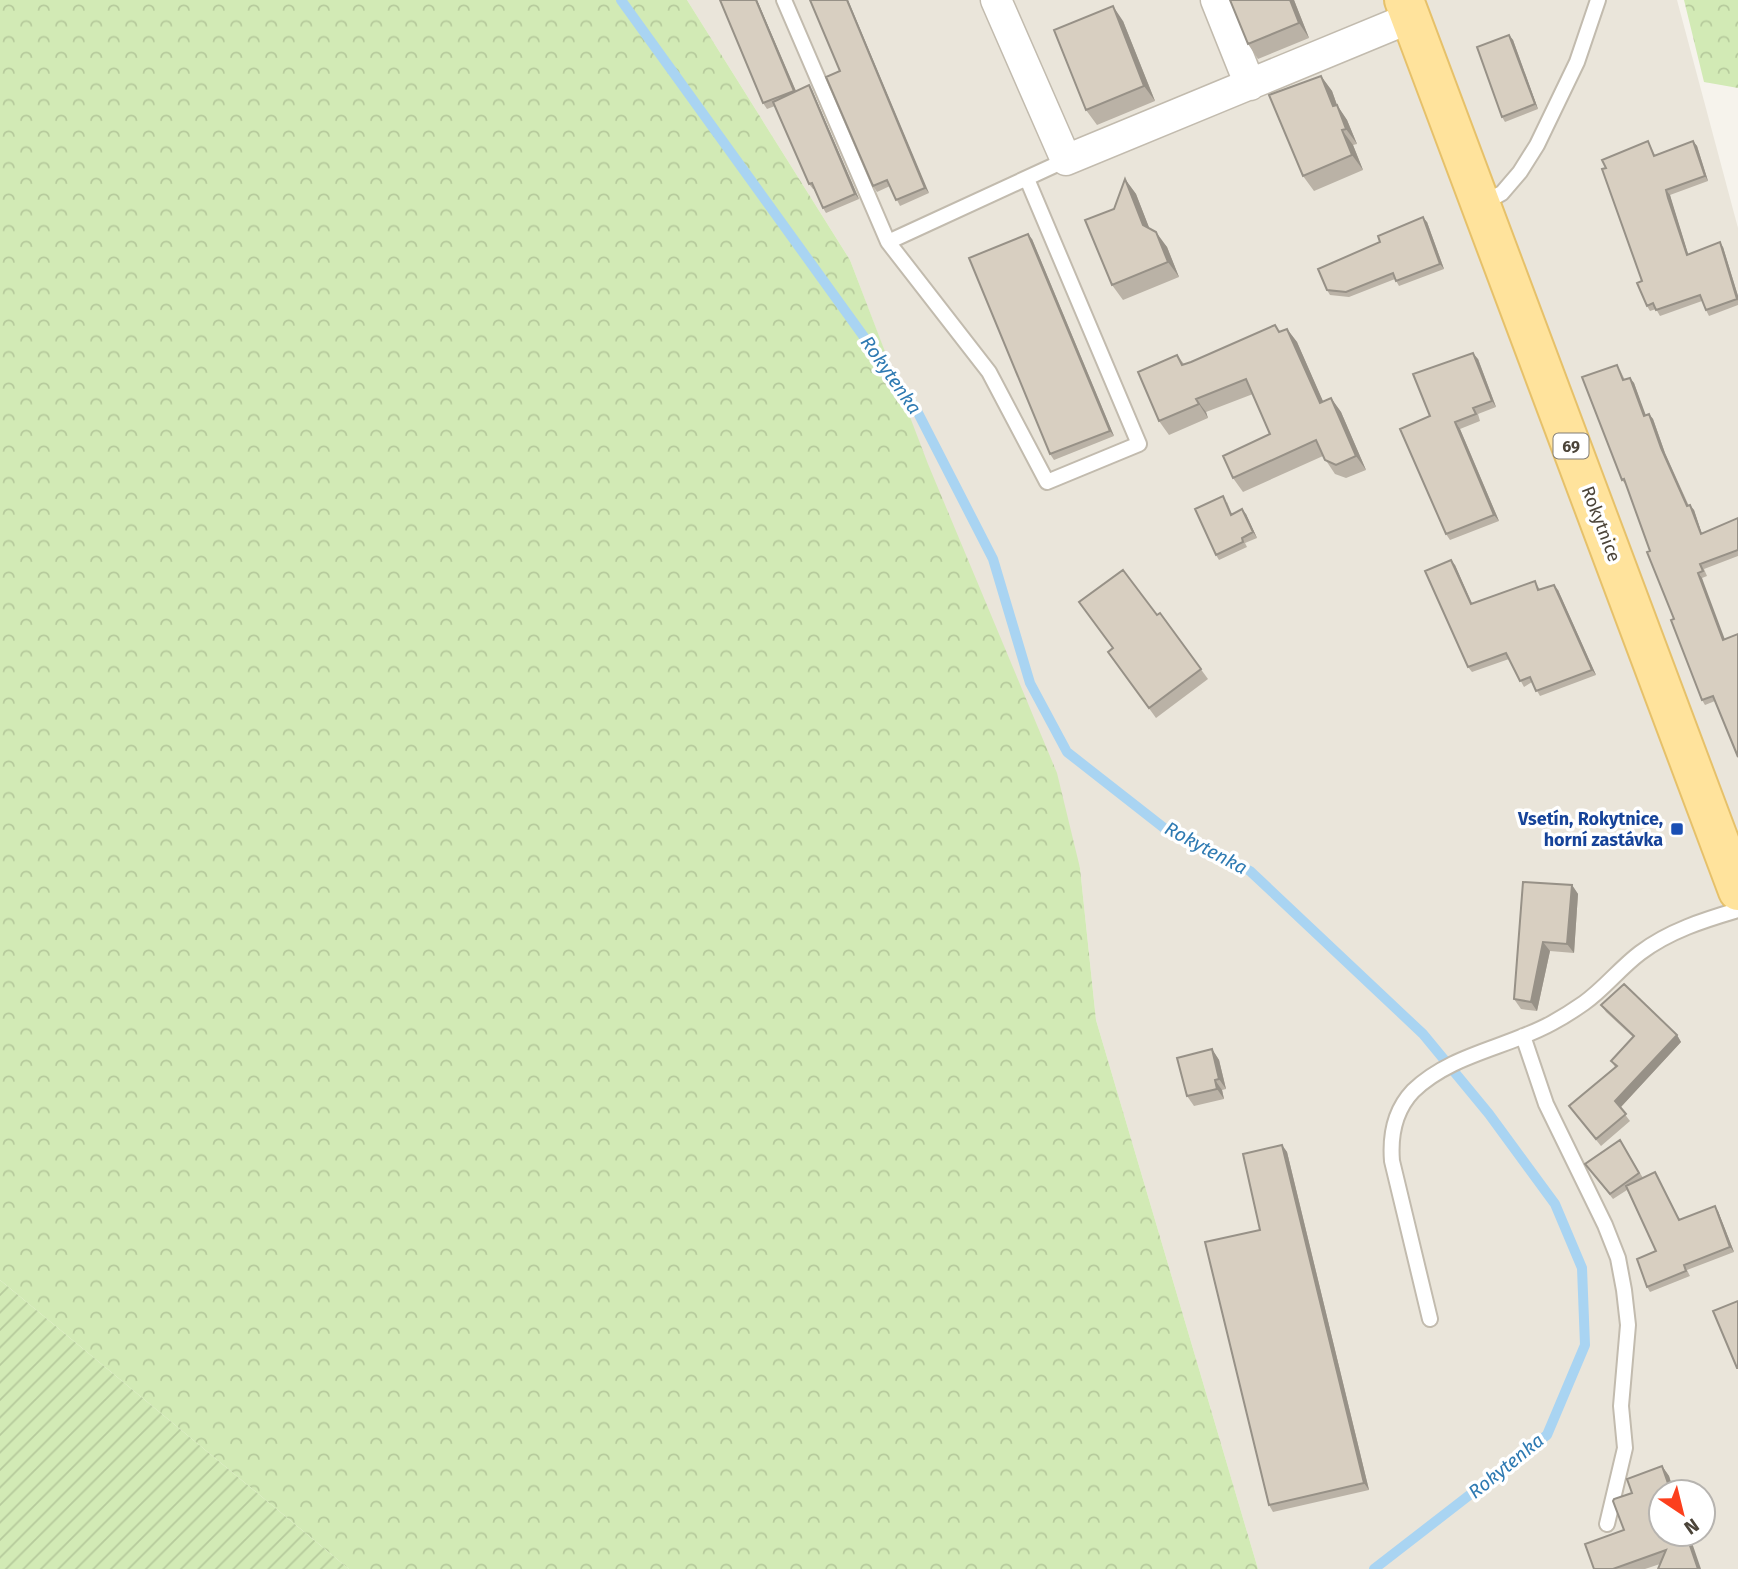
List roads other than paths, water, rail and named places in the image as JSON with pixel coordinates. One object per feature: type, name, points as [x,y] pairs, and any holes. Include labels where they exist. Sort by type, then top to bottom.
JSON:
[{"type":"main road","name":"Rokytnice","points":[[1407,9],[1738,891]]},
{"type":"street","points":[[996,0],[1066,160],[1250,85],[1407,9]]},
{"type":"street","points":[[1216,0],[1250,85]]},
{"type":"lane","points":[[784,0],[888,242],[989,372],[1046,482],[1139,444],[1027,178]]},
{"type":"lane","points":[[1481,205],[1503,193],[1537,145],[1577,62],[1598,0]]},
{"type":"lane","points":[[888,242],[1066,160]]},
{"type":"lane","points":[[1430,1319],[1392,1161],[1391,1137],[1398,1114],[1411,1093],[1429,1078],[1460,1061],[1549,1024],[1585,1003],[1640,953],[1665,937],[1702,921],[1738,910]]},
{"type":"lane","points":[[1523,1036],[1546,1104],[1605,1225],[1618,1258],[1624,1290],[1628,1325],[1621,1406],[1625,1448],[1607,1524]]},
{"type":"waterway","name":"Rokytenka","points":[[621,0],[916,409],[993,559],[1030,683],[1067,752],[1173,835],[1250,871],[1423,1034],[1489,1114],[1555,1204],[1582,1268],[1585,1345],[1547,1435],[1374,1569]]},
{"type":"place","name":"Vsetín, Rokytnice, horní zastávka","points":[[1677,829]]}]
